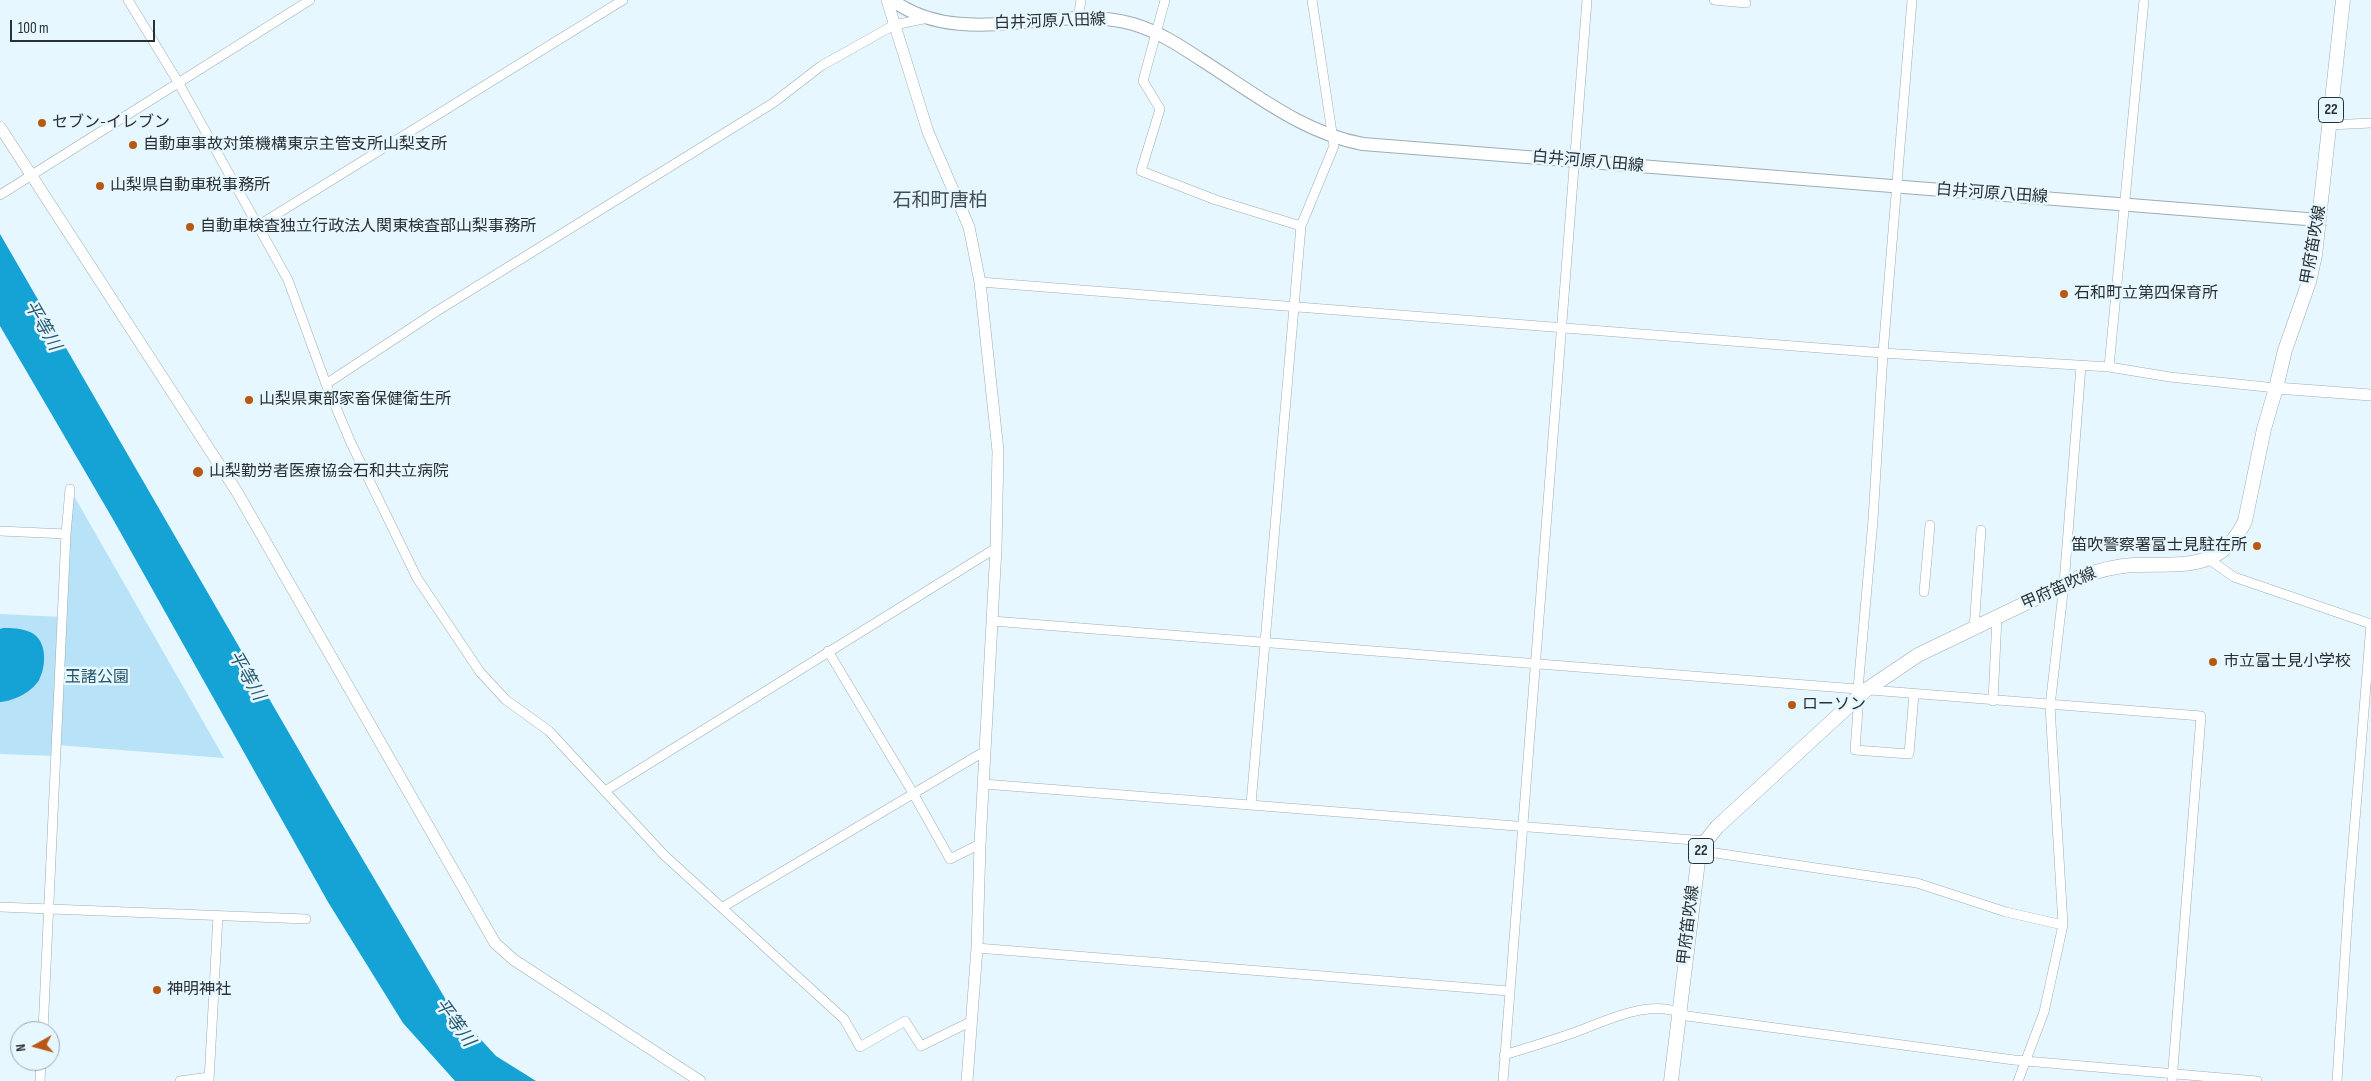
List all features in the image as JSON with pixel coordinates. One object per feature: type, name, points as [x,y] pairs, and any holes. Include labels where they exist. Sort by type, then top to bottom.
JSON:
[{"type":"main road","name":"白井河原八田線","points":[[892,0],[930,18],[950,23],[975,24],[1078,19],[1107,19],[1124,22],[1156,33],[1278,109],[1332,136],[1363,144],[2319,220]]},
{"type":"main road","name":"甲府笛吹線","points":[[1671,1081],[1694,880],[1704,846],[1738,807],[1861,691],[1918,655],[2064,584],[2099,570],[2130,566],[2191,564],[2210,560],[2230,545],[2244,521],[2264,429],[2285,350],[2309,282],[2319,220],[2343,0]]},
{"type":"street","points":[[128,0],[178,82],[288,280],[326,384],[351,443],[417,578],[474,664],[506,700],[549,731],[664,855],[844,1019],[860,1047],[905,1021],[921,1046],[972,1021]]},
{"type":"street","points":[[0,195],[310,0]]},
{"type":"street","points":[[259,225],[623,0]]},
{"type":"street","points":[[887,0],[928,132],[969,227],[980,282],[998,450],[996,548],[980,844],[977,948],[967,1081]]},
{"type":"street","points":[[1078,19],[1081,0]]},
{"type":"street","points":[[1165,0],[1143,81],[1160,109],[1141,171],[1216,200],[1301,226]]},
{"type":"street","points":[[1251,804],[1301,226],[1334,146],[1312,0]]},
{"type":"street","points":[[1503,1081],[1587,0]]},
{"type":"street","points":[[1714,0],[1746,2]]},
{"type":"street","points":[[1912,0],[1884,353],[1861,691],[1855,750],[1909,754],[1914,694]]},
{"type":"street","points":[[2109,367],[2144,0]]},
{"type":"street","points":[[326,384],[438,311],[773,102],[821,66],[894,25],[930,18]]},
{"type":"street","points":[[2330,125],[2371,123]]},
{"type":"street","points":[[0,127],[237,492],[495,943],[514,960],[700,1081]]},
{"type":"street","points":[[980,282],[1884,353],[2109,367],[2170,377],[2276,388],[2371,395]]},
{"type":"street","points":[[2018,1081],[2044,1012],[2063,925],[2050,706],[2064,584],[2081,366]]},
{"type":"street","points":[[44,1021],[66,534],[70,489]]},
{"type":"street","points":[[1924,592],[1930,525]]},
{"type":"street","points":[[1974,628],[1981,530]]},
{"type":"street","points":[[0,532],[66,534]]},
{"type":"street","points":[[605,791],[996,548]]},
{"type":"street","points":[[2210,560],[2234,577],[2371,624],[2367,730],[2349,894],[2337,1081]]},
{"type":"street","points":[[1993,701],[1997,617]]},
{"type":"street","points":[[992,621],[2050,706],[2201,716],[2173,1077]]},
{"type":"street","points":[[828,651],[914,793],[950,858],[980,844]]},
{"type":"street","points":[[723,907],[985,751]]},
{"type":"street","points":[[984,784],[1524,826],[1704,846],[1917,883],[2006,912],[2063,925]]},
{"type":"street","points":[[0,907],[306,919]]},
{"type":"street","points":[[180,1081],[209,1079],[218,916]]},
{"type":"street","points":[[977,948],[1509,991]]},
{"type":"street","points":[[1504,1054],[1539,1045],[1615,1016],[1665,1009],[1687,1016],[2014,1060],[2173,1077],[2257,1081]]},
{"type":"green space","name":"玉諸公園","points":[[70,489],[224,758],[57,745],[56,756],[0,754],[0,614],[62,617]]},
{"type":"water","name":"平等川","points":[[0,234],[333,809],[449,1005],[496,1056],[536,1081],[455,1081],[403,1023],[328,902],[114,521],[0,326]]},
{"type":"water","points":[[0,629],[23,630],[36,635],[42,646],[44,660],[42,674],[32,688],[17,698],[0,702]]},
{"type":"place","name":"セブン-イレブン","points":[[42,123]]},
{"type":"place","name":"自動車事故対策機構東京主管支所山梨支所","points":[[133,145]]},
{"type":"place","name":"山梨県自動車税事務所","points":[[100,186]]},
{"type":"place","name":"自動車検査独立行政法人関東検査部山梨事務所","points":[[190,227]]},
{"type":"place","name":"石和町立第四保育所","points":[[2064,294]]},
{"type":"place","name":"山梨県東部家畜保健衛生所","points":[[249,400]]},
{"type":"place","name":"山梨勤労者医療協会石和共立病院","points":[[198,472]]},
{"type":"place","name":"笛吹警察署富士見駐在所","points":[[2257,546]]},
{"type":"place","name":"市立富士見小学校","points":[[2213,662]]},
{"type":"place","name":"ローソン","points":[[1792,705]]},
{"type":"place","name":"神明神社","points":[[157,990]]},
{"type":"district","name":"石和町唐柏","points":[[940,201]]}]
